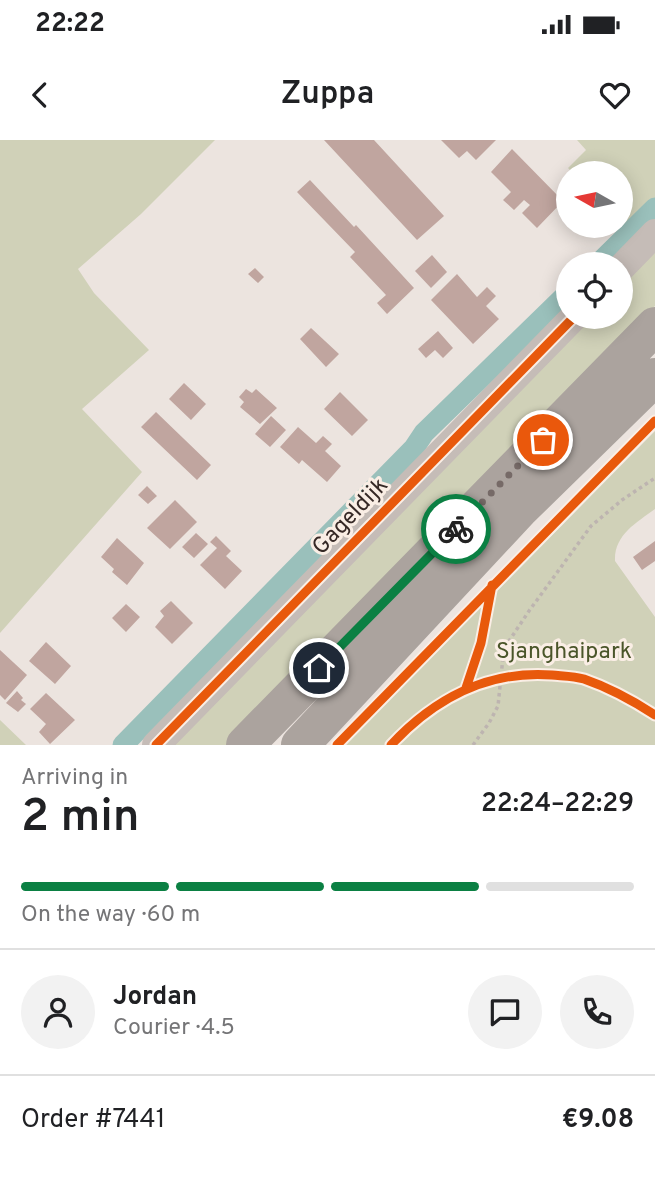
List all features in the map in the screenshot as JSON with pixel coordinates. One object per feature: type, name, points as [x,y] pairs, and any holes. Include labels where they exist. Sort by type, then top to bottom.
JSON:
[{"type":"highway","points":[[244,745],[655,326]]},
{"type":"highway","points":[[300,745],[519,510],[655,377]]},
{"type":"street","points":[[633,256],[655,233]]},
{"type":"street","name":"Gageldijk","points":[[156,745],[561,329]]},
{"type":"path","points":[[473,745],[498,706],[503,657],[509,641],[590,526],[655,478]]},
{"type":"path","points":[[490,681],[516,675]]},
{"type":"green space","points":[[0,140],[215,140],[141,214],[78,269],[94,293],[149,350],[82,409],[142,472],[0,633]]},
{"type":"green space","points":[[577,140],[655,140],[655,211],[634,233],[634,161],[575,161],[586,150]]},
{"type":"green space","points":[[655,250],[655,306],[633,328],[633,271]]},
{"type":"green space","points":[[575,329],[632,329],[228,745],[166,745]]},
{"type":"green space","name":"Sjanghaipark","points":[[655,431],[655,509],[622,537],[615,561],[655,617],[655,745],[345,745]]},
{"type":"green space","points":[[0,720],[26,745],[0,745]]},
{"type":"building","points":[[324,140],[374,140],[444,216],[417,240]]},
{"type":"building","points":[[441,140],[496,140],[476,160],[467,151],[459,158]]},
{"type":"building","points":[[512,149],[556,194],[556,208],[537,228],[522,213],[530,205],[524,200],[514,210],[503,200],[511,192],[491,172]]},
{"type":"building","points":[[310,180],[414,288],[387,314],[377,303],[386,295],[350,257],[355,252],[297,192]]},
{"type":"building","points":[[432,255],[447,272],[431,288],[415,271]]},
{"type":"building","points":[[255,268],[264,277],[258,283],[248,274]]},
{"type":"building","points":[[457,274],[477,297],[487,287],[496,296],[486,306],[499,319],[473,344],[431,300]]},
{"type":"building","points":[[311,328],[339,354],[326,367],[300,339]]},
{"type":"building","points":[[438,331],[453,348],[443,358],[435,350],[426,358],[418,349]]},
{"type":"building","points":[[184,383],[206,404],[191,420],[169,399]]},
{"type":"building","points":[[246,389],[252,393],[256,389],[277,408],[260,424],[240,407],[244,402],[239,397]]},
{"type":"building","points":[[340,392],[368,420],[352,436],[324,409]]},
{"type":"building","points":[[156,412],[211,465],[197,480],[141,427]]},
{"type":"building","points":[[271,416],[286,430],[270,447],[255,434]]},
{"type":"building","points":[[298,427],[316,443],[323,436],[332,444],[325,451],[341,466],[327,482],[302,460],[299,464],[280,447]]},
{"type":"building","points":[[147,486],[157,496],[148,504],[138,495]]},
{"type":"building","points":[[175,500],[197,522],[170,549],[147,528]]},
{"type":"building","points":[[196,533],[208,544],[194,558],[182,547]]},
{"type":"building","points":[[216,536],[231,551],[226,556],[242,571],[225,589],[200,565],[217,548],[210,542]]},
{"type":"building","points":[[117,538],[144,563],[127,585],[112,572],[114,569],[101,557]]},
{"type":"building","points":[[655,541],[655,561],[642,570],[633,557]]},
{"type":"building","points":[[171,601],[193,623],[172,644],[155,627],[164,616],[160,611]]},
{"type":"building","points":[[126,604],[140,617],[126,632],[112,618]]},
{"type":"building","points":[[46,642],[71,666],[55,684],[29,661]]},
{"type":"building","points":[[0,650],[27,675],[5,700],[0,695]]},
{"type":"building","points":[[17,691],[26,704],[18,712],[6,703]]},
{"type":"building","points":[[46,693],[75,720],[50,744],[39,732],[46,724],[30,709]]},
{"type":"waterway","points":[[610,252],[655,208]]},
{"type":"waterway","points":[[123,745],[414,448],[424,433],[556,305]]},
{"type":"cycle path","points":[[156,745],[562,329]]},
{"type":"cycle path","points":[[337,745],[655,421]]},
{"type":"cycle path","points":[[466,688],[481,643],[492,585]]},
{"type":"cycle path","points":[[391,745],[425,714],[444,701],[484,683],[506,677],[528,675],[584,679],[621,695],[655,715]]},
{"type":"way so far","points":[[456,529],[543,440]]},
{"type":"route","points":[[319,668],[456,529]]}]
